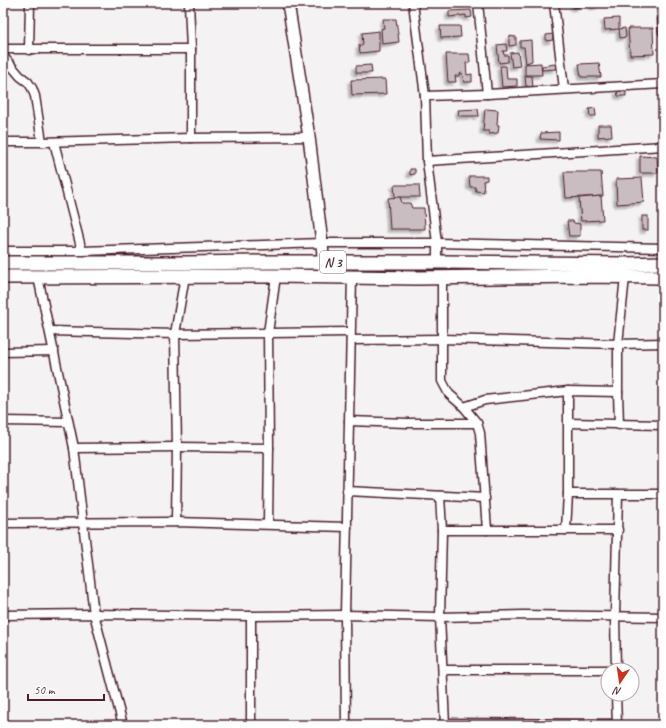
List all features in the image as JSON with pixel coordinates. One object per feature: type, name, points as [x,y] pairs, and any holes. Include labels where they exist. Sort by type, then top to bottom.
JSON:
[{"type":"main road","name":"N 3","points":[[3,263],[663,263]]},
{"type":"main road","name":"N 3","points":[[3,277],[324,276],[416,278],[584,276],[663,278]]},
{"type":"street","points":[[29,50],[30,3]]},
{"type":"street","points":[[189,3],[192,138]]},
{"type":"street","points":[[288,3],[309,137],[322,242],[324,276]]},
{"type":"street","points":[[413,3],[425,96],[427,161],[437,243],[437,263]]},
{"type":"street","points":[[478,3],[487,94]]},
{"type":"street","points":[[554,3],[564,90]]},
{"type":"street","points":[[661,3],[663,32]]},
{"type":"street","points":[[3,49],[190,49]]},
{"type":"street","points":[[3,56],[32,88],[35,96],[42,142]]},
{"type":"street","points":[[425,96],[663,84]]},
{"type":"street","points":[[3,142],[309,137]]},
{"type":"street","points":[[54,142],[82,251]]},
{"type":"street","points":[[427,161],[663,146]]},
{"type":"street","points":[[3,251],[82,251],[322,242],[663,248]]},
{"type":"street","points":[[176,522],[177,447],[175,334],[185,276]]},
{"type":"street","points":[[268,524],[268,333],[276,276]]},
{"type":"street","points":[[38,277],[74,448],[94,614],[123,725]]},
{"type":"street","points":[[346,725],[345,615],[352,277]]},
{"type":"street","points":[[442,277],[442,381],[449,394],[464,407],[477,423],[480,433],[487,530]]},
{"type":"street","points":[[619,424],[618,344],[625,277]]},
{"type":"street","points":[[50,331],[175,334],[268,333],[442,340],[618,344],[663,343]]},
{"type":"street","points":[[3,352],[54,351]]},
{"type":"street","points":[[464,407],[485,400],[568,391],[618,392]]},
{"type":"street","points":[[566,530],[568,494],[568,391]]},
{"type":"street","points":[[3,421],[68,422]]},
{"type":"street","points":[[349,421],[477,423]]},
{"type":"street","points":[[568,423],[663,425]]},
{"type":"street","points":[[74,448],[269,448]]},
{"type":"street","points":[[347,492],[485,498]]},
{"type":"street","points":[[568,494],[663,494]]},
{"type":"street","points":[[616,662],[615,616],[618,494]]},
{"type":"street","points":[[440,496],[442,530],[440,617],[445,724],[617,724],[616,702]]},
{"type":"street","points":[[3,523],[176,522],[347,527]]},
{"type":"street","points":[[442,530],[618,530]]},
{"type":"street","points":[[3,615],[345,615],[440,617],[523,615],[663,617]]},
{"type":"street","points":[[251,616],[251,725]]},
{"type":"street","points":[[443,670],[600,670]]},
{"type":"building","points":[[573,3],[579,3],[580,7],[574,8]]},
{"type":"building","points":[[593,3],[599,3],[599,6],[592,7]]},
{"type":"building","points":[[471,10],[472,17],[466,18],[466,15],[449,17],[449,11]]},
{"type":"building","points":[[619,18],[619,29],[605,30],[604,19]]},
{"type":"building","points":[[383,19],[396,19],[399,42],[382,44],[381,29],[384,28]]},
{"type":"building","points":[[440,26],[460,26],[461,37],[441,38]]},
{"type":"building","points":[[625,28],[626,37],[620,38],[619,29]]},
{"type":"building","points":[[628,28],[653,28],[654,54],[630,55]]},
{"type":"building","points":[[379,31],[379,51],[360,53],[359,45],[363,45],[362,33]]},
{"type":"building","points":[[553,34],[553,40],[546,41],[546,35]]},
{"type":"building","points":[[509,36],[516,37],[516,45],[509,46]]},
{"type":"building","points":[[531,40],[532,61],[526,63],[524,47],[520,47],[520,41]]},
{"type":"building","points":[[506,44],[507,51],[503,51],[504,55],[508,55],[508,62],[499,63],[497,45]]},
{"type":"building","points":[[518,52],[520,66],[512,67],[510,53]]},
{"type":"building","points":[[446,54],[469,54],[470,62],[466,63],[467,75],[472,74],[472,82],[464,82],[462,73],[459,74],[459,76],[455,76],[456,82],[448,82]]},
{"type":"building","points":[[541,63],[542,75],[525,75],[525,64]]},
{"type":"building","points":[[599,63],[601,77],[581,77],[579,64]]},
{"type":"building","points":[[555,64],[556,69],[542,70],[542,66]]},
{"type":"building","points":[[371,65],[372,73],[356,73],[356,66]]},
{"type":"building","points":[[500,66],[506,66],[507,79],[517,79],[517,86],[502,87]]},
{"type":"building","points":[[525,76],[532,76],[533,87],[526,86]]},
{"type":"building","points":[[385,79],[386,94],[352,95],[351,80]]},
{"type":"building","points":[[617,91],[626,92],[626,96],[618,96]]},
{"type":"building","points":[[595,108],[596,116],[590,116],[589,109]]},
{"type":"building","points":[[478,109],[479,116],[459,116],[458,110]]},
{"type":"building","points":[[485,109],[498,110],[498,133],[489,134],[489,131],[483,131]]},
{"type":"building","points":[[598,125],[611,125],[612,136],[598,137]]},
{"type":"building","points":[[559,132],[559,140],[540,139],[541,133]]},
{"type":"building","points":[[640,156],[657,157],[658,173],[640,173]]},
{"type":"building","points":[[410,169],[415,169],[415,174],[410,175]]},
{"type":"building","points":[[564,172],[601,172],[603,196],[566,198]]},
{"type":"building","points":[[469,176],[487,176],[487,180],[483,181],[484,192],[476,191],[475,187],[470,187]]},
{"type":"building","points":[[642,178],[644,202],[617,204],[616,179]]},
{"type":"building","points":[[394,185],[419,185],[420,197],[395,197]]},
{"type":"building","points":[[601,196],[603,220],[581,221],[579,198]]},
{"type":"building","points":[[400,197],[402,203],[410,203],[412,208],[424,208],[425,229],[390,229],[388,198]]},
{"type":"building","points":[[642,216],[648,216],[648,230],[642,230]]},
{"type":"building","points":[[567,221],[573,221],[574,223],[580,224],[580,236],[569,236]]}]
